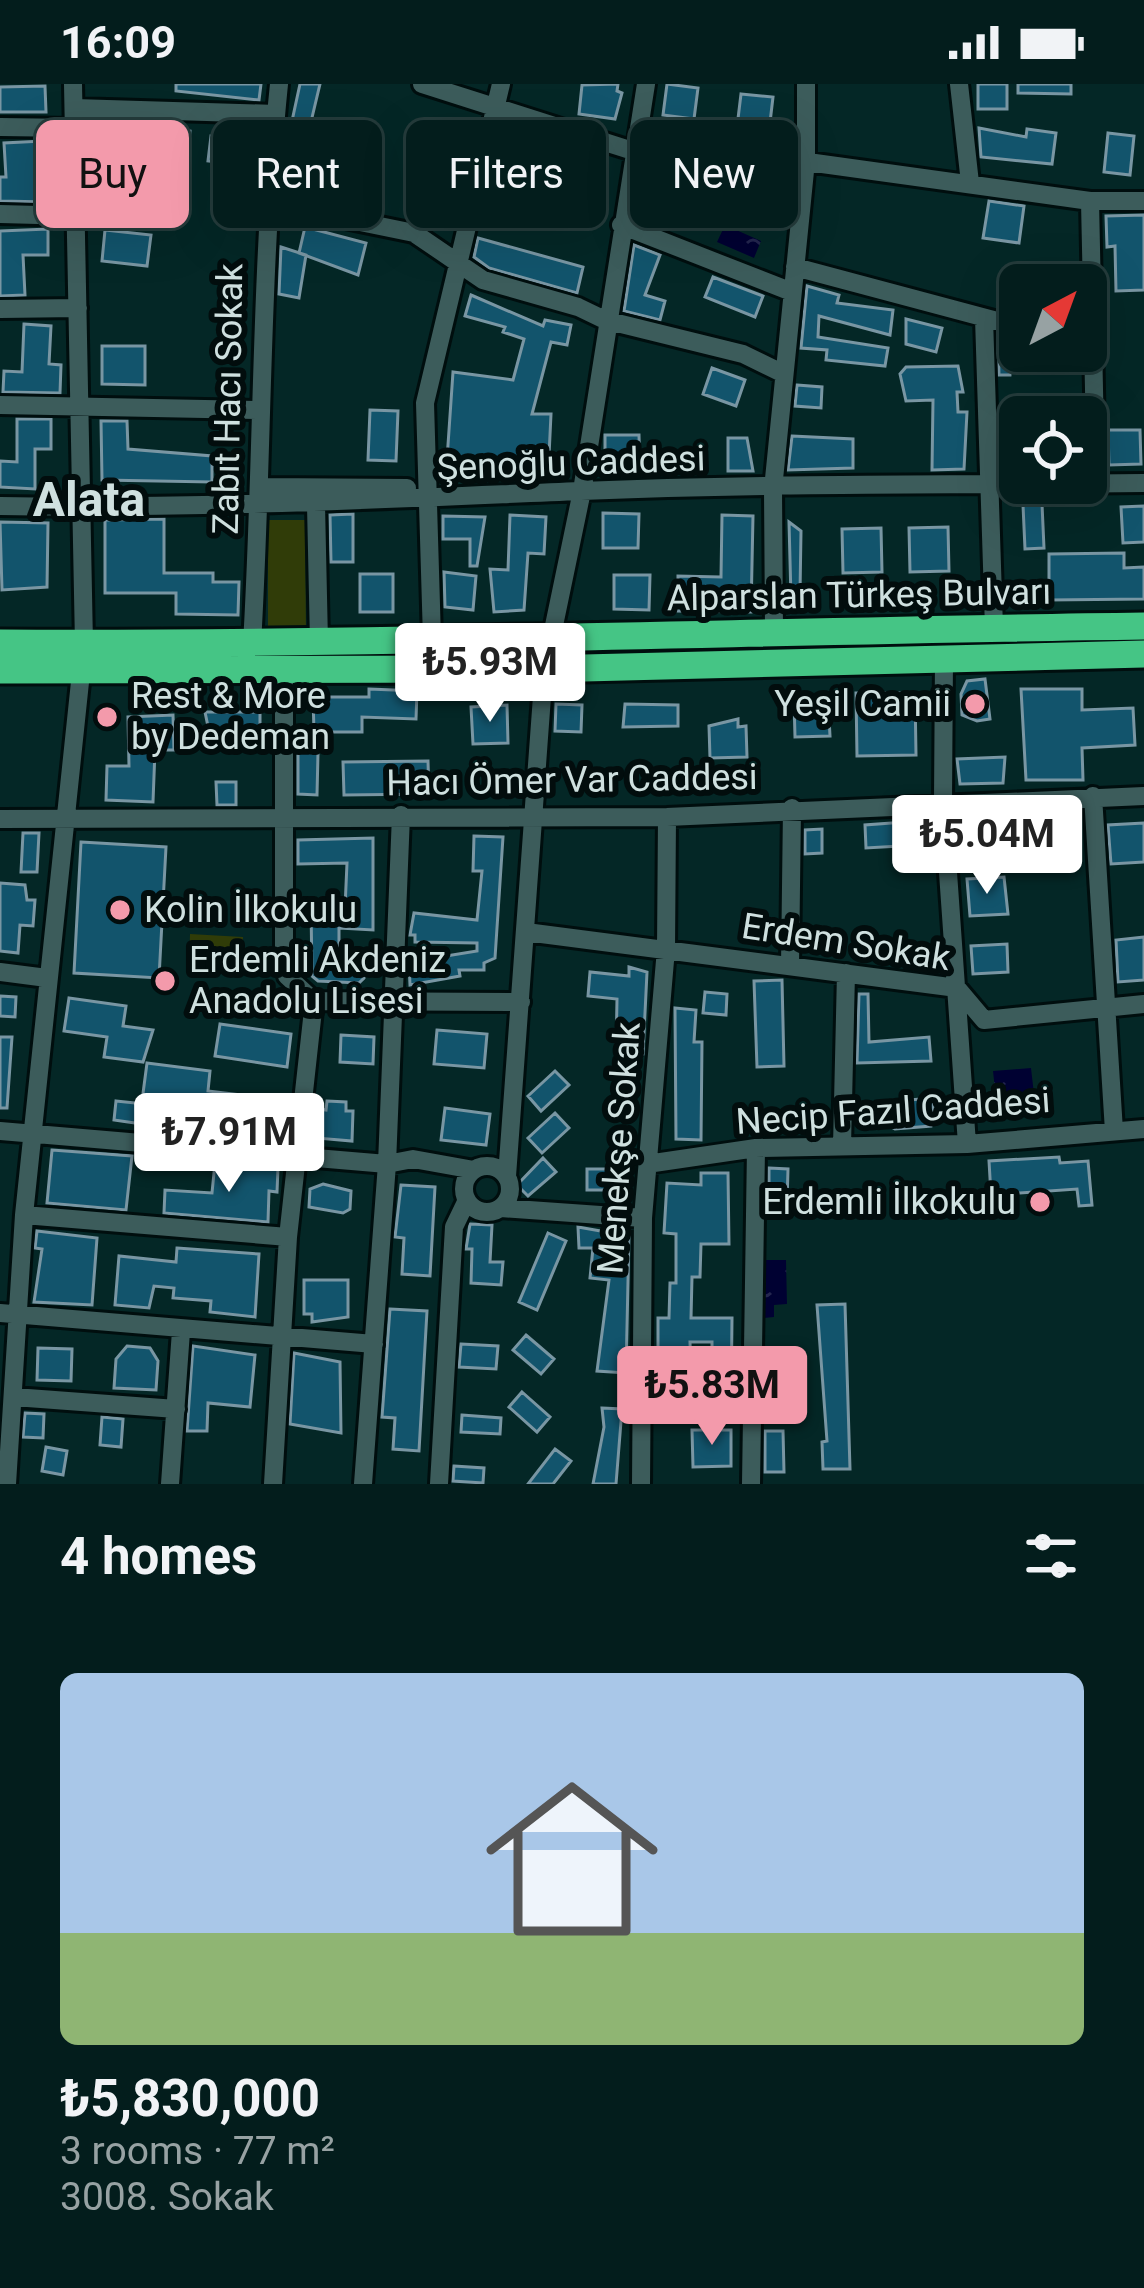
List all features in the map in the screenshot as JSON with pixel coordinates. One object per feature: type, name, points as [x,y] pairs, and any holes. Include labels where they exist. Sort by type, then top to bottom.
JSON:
[{"type":"highway","name":"Alparslan Türkeş Bulvarı","points":[[0,643],[551,640],[774,629],[1144,626]]},
{"type":"highway","name":"Alparslan Türkeş Bulvarı","points":[[0,670],[544,669],[1144,654]]},
{"type":"street","points":[[73,84],[74,118]]},
{"type":"street","points":[[0,128],[74,118],[276,114],[280,84]]},
{"type":"street","points":[[422,84],[630,150]]},
{"type":"street","points":[[432,639],[425,403],[501,84]]},
{"type":"street","points":[[639,120],[646,84]]},
{"type":"street","points":[[774,629],[773,489],[806,161],[806,84]]},
{"type":"street","points":[[959,84],[970,183]]},
{"type":"street","name":"Zabıt Hacı Sokak","points":[[276,114],[276,120]]},
{"type":"street","points":[[798,161],[1090,201],[1144,200]]},
{"type":"street","points":[[551,640],[582,491],[630,170]]},
{"type":"street","points":[[1090,201],[1090,264]]},
{"type":"street","points":[[0,214],[36,215]]},
{"type":"street","points":[[621,225],[792,292]]},
{"type":"street","points":[[382,226],[415,233],[483,280],[578,307],[605,320],[743,354],[784,374]]},
{"type":"street","points":[[7,1484],[5,1452],[14,1397],[9,1313],[24,1215],[78,672],[85,644],[76,228]]},
{"type":"street","name":"Zabıt Hacı Sokak","points":[[253,644],[266,228]]},
{"type":"street","points":[[795,267],[999,322]]},
{"type":"street","points":[[0,310],[78,308]]},
{"type":"street","points":[[984,317],[994,628]]},
{"type":"street","points":[[0,405],[260,410]]},
{"type":"street","name":"Şenoğlu Caddesi","points":[[1107,483],[1144,483]]},
{"type":"street","name":"Şenoğlu Caddesi","points":[[0,506],[82,507],[261,494],[316,505],[582,491],[999,487]]},
{"type":"street","points":[[261,494],[407,488]]},
{"type":"street","points":[[316,505],[319,642]]},
{"type":"street","points":[[944,659],[943,801],[967,1144]]},
{"type":"street","points":[[501,1208],[511,1190],[507,1176],[537,816],[544,669]]},
{"type":"street","points":[[284,671],[287,976],[314,1001],[394,1005],[521,1002]]},
{"type":"street","points":[[1094,796],[1114,1131]]},
{"type":"street","name":"Hacı Ömer Var Caddesi","points":[[0,819],[667,817],[943,801],[1144,796]]},
{"type":"street","points":[[790,965],[792,808]]},
{"type":"street","points":[[363,1484],[387,1164],[401,815]]},
{"type":"street","name":"Menekşe Sokak","points":[[641,1484],[643,1218],[666,949],[667,817]]},
{"type":"street","name":"Erdem Sokak","points":[[526,932],[957,988],[984,1020],[1144,1004]]},
{"type":"street","points":[[0,972],[47,978]]},
{"type":"street","points":[[842,1146],[846,973]]},
{"type":"street","points":[[273,1484],[288,1238],[314,1001]]},
{"type":"street","name":"Necip Fazıl Caddesi","points":[[647,1164],[756,1148],[967,1144],[1144,1130]]},
{"type":"street","points":[[0,1131],[387,1164],[413,1159],[473,1170],[495,1167],[507,1176]]},
{"type":"street","points":[[752,1484],[756,1148]]},
{"type":"street","points":[[439,1484],[454,1227],[467,1200],[464,1187],[473,1170]]},
{"type":"street","points":[[467,1200],[486,1212],[501,1208],[643,1218]]},
{"type":"street","points":[[24,1215],[288,1238]]},
{"type":"street","points":[[9,1313],[374,1344]]},
{"type":"street","points":[[170,1484],[181,1331]]},
{"type":"street","points":[[14,1397],[176,1409]]},
{"type":"green space","points":[[268,520],[305,520],[306,633],[268,633]]},
{"type":"green space","points":[[190,934],[243,937],[241,971],[189,969]]},
{"type":"water","points":[[724,228],[761,241],[754,258],[717,242]]},
{"type":"water","points":[[1031,1068],[1034,1094],[1019,1097],[1021,1116],[998,1118],[993,1071]]},
{"type":"water","points":[[763,1260],[786,1260],[787,1304],[774,1305],[774,1317],[764,1318]]},
{"type":"building","points":[[176,84],[261,84],[259,100],[176,91]]},
{"type":"building","points":[[300,84],[320,84],[311,120],[292,120]]},
{"type":"building","points":[[618,84],[617,91],[622,93],[615,119],[579,114],[582,85]]},
{"type":"building","points":[[667,84],[698,88],[694,119],[663,115]]},
{"type":"building","points":[[978,84],[1007,84],[1007,109],[978,109]]},
{"type":"building","points":[[1018,84],[1071,84],[1071,94],[1018,93]]},
{"type":"building","points":[[45,86],[46,112],[0,112],[0,87]]},
{"type":"building","points":[[741,94],[773,97],[770,120],[738,120]]},
{"type":"building","points":[[979,128],[1026,137],[1027,129],[1056,133],[1052,164],[981,157]]},
{"type":"building","points":[[1108,133],[1134,136],[1130,175],[1104,172]]},
{"type":"building","points":[[36,141],[36,202],[0,201],[0,177],[6,177],[4,143]]},
{"type":"building","points":[[989,201],[1024,206],[1019,243],[983,238]]},
{"type":"building","points":[[1144,215],[1144,290],[1116,291],[1115,246],[1107,247],[1106,216]]},
{"type":"building","points":[[305,228],[366,243],[358,275],[299,253]]},
{"type":"building","points":[[48,229],[48,255],[23,255],[25,295],[0,296],[0,231]]},
{"type":"building","points":[[105,230],[151,235],[147,266],[102,261]]},
{"type":"building","points":[[478,238],[583,267],[577,293],[489,268],[474,257]]},
{"type":"building","points":[[634,245],[660,255],[645,295],[665,301],[660,320],[624,311]]},
{"type":"building","points":[[281,247],[306,255],[299,298],[279,294]]},
{"type":"building","points":[[713,277],[763,296],[755,317],[705,297]]},
{"type":"building","points":[[807,286],[839,295],[837,303],[893,310],[890,335],[819,316],[818,337],[888,348],[885,366],[826,360],[827,350],[801,348]]},
{"type":"building","points":[[471,295],[543,326],[545,320],[571,325],[567,345],[551,342],[532,414],[551,414],[548,477],[446,474],[453,372],[513,380],[524,339],[503,332],[505,327],[465,316]]},
{"type":"building","points":[[906,319],[942,328],[936,352],[906,344]]},
{"type":"building","points":[[24,324],[51,326],[49,364],[61,365],[60,393],[3,392],[4,371],[22,372]]},
{"type":"building","points":[[102,346],[145,346],[145,385],[102,384]]},
{"type":"building","points":[[958,366],[963,392],[957,392],[958,412],[967,412],[964,469],[932,470],[933,400],[906,401],[900,374],[906,367]]},
{"type":"building","points":[[712,368],[745,380],[736,406],[703,394]]},
{"type":"building","points":[[797,385],[822,387],[821,408],[795,406]]},
{"type":"building","points":[[370,410],[398,411],[396,461],[368,460]]},
{"type":"building","points":[[17,419],[51,419],[51,449],[35,449],[35,489],[0,487],[0,461],[17,462]]},
{"type":"building","points":[[101,421],[127,421],[128,449],[212,456],[212,482],[102,480]]},
{"type":"building","points":[[1108,430],[1140,430],[1141,464],[1109,465]]},
{"type":"building","points":[[605,435],[639,435],[640,473],[605,473]]},
{"type":"building","points":[[792,436],[853,439],[853,468],[788,470]]},
{"type":"building","points":[[728,438],[747,438],[753,471],[728,471]]},
{"type":"building","points":[[1042,504],[1044,548],[1025,549],[1023,505]]},
{"type":"building","points":[[1144,506],[1144,542],[1123,543],[1121,507]]},
{"type":"building","points":[[603,513],[639,514],[638,548],[603,548]]},
{"type":"building","points":[[353,514],[353,562],[331,562],[330,515]]},
{"type":"building","points":[[510,515],[546,517],[544,554],[528,553],[524,610],[494,612],[490,569],[508,570]]},
{"type":"building","points":[[722,515],[753,516],[751,612],[678,611],[678,576],[721,577]]},
{"type":"building","points":[[443,516],[485,517],[477,566],[470,566],[470,539],[443,539]]},
{"type":"building","points":[[164,519],[164,573],[213,573],[213,582],[239,582],[238,615],[176,614],[176,593],[105,593],[105,520]]},
{"type":"building","points":[[0,522],[48,523],[47,587],[2,590]]},
{"type":"building","points":[[789,522],[801,531],[800,593],[791,598]]},
{"type":"building","points":[[948,527],[949,571],[910,572],[909,528]]},
{"type":"building","points":[[881,528],[882,572],[843,573],[842,529]]},
{"type":"building","points":[[1124,553],[1124,568],[1144,567],[1144,599],[1049,600],[1049,554]]},
{"type":"building","points":[[444,572],[476,576],[473,610],[445,607]]},
{"type":"building","points":[[360,574],[393,574],[393,612],[360,612]]},
{"type":"building","points":[[614,575],[650,575],[649,610],[614,609]]},
{"type":"building","name":"Yeşil Camii","points":[[985,679],[990,719],[977,721],[962,715],[961,694],[967,681]]},
{"type":"building","points":[[369,689],[417,691],[416,719],[362,717],[362,732],[314,732],[313,697],[369,697]]},
{"type":"building","points":[[1021,689],[1082,689],[1082,710],[1133,708],[1135,745],[1082,748],[1083,780],[1026,780]]},
{"type":"building","points":[[856,693],[915,693],[916,755],[857,756]]},
{"type":"building","points":[[828,699],[830,736],[795,737],[794,700]]},
{"type":"building","points":[[556,704],[582,705],[581,732],[555,731]]},
{"type":"building","points":[[625,704],[678,705],[678,726],[623,727]]},
{"type":"building","points":[[507,705],[508,743],[473,744],[471,707]]},
{"type":"building","points":[[205,712],[260,712],[260,729],[251,729],[251,741],[211,741]]},
{"type":"building","points":[[173,715],[174,750],[155,750],[153,802],[106,800],[107,766],[129,766],[128,717]]},
{"type":"building","points":[[738,719],[738,727],[746,726],[747,757],[710,758],[709,726]]},
{"type":"building","points":[[298,752],[318,753],[317,795],[298,794]]},
{"type":"building","points":[[1005,757],[1003,783],[960,784],[957,759]]},
{"type":"building","points":[[428,761],[429,794],[344,795],[343,762]]},
{"type":"building","points":[[216,782],[236,782],[236,805],[217,805]]},
{"type":"building","points":[[1077,821],[1078,843],[1031,846],[1030,824]]},
{"type":"building","points":[[905,822],[915,830],[917,845],[866,848],[865,825]]},
{"type":"building","points":[[1144,823],[1144,862],[1111,864],[1108,825]]},
{"type":"building","points":[[822,829],[822,853],[805,854],[805,830]]},
{"type":"building","points":[[23,833],[39,833],[37,872],[21,872]]},
{"type":"building","points":[[474,836],[503,837],[495,958],[484,963],[484,970],[459,970],[460,976],[410,985],[409,962],[477,951],[477,943],[415,942],[415,935],[410,935],[414,913],[477,920],[482,871],[473,871]]},
{"type":"building","points":[[373,838],[373,930],[339,928],[339,958],[365,959],[364,978],[359,983],[318,981],[312,976],[311,907],[345,908],[347,863],[298,864],[298,840]]},
{"type":"building","name":"Kolin İlkokulu","points":[[81,842],[166,847],[159,978],[74,973]]},
{"type":"building","points":[[1004,877],[1008,914],[970,916],[967,879]]},
{"type":"building","points":[[0,883],[25,885],[27,900],[35,900],[33,926],[20,925],[18,953],[0,951]]},
{"type":"building","points":[[1144,937],[1144,980],[1118,982],[1116,940]]},
{"type":"building","points":[[1007,944],[1008,972],[973,974],[971,946]]},
{"type":"building","points":[[629,967],[647,972],[643,1054],[616,1054],[617,999],[588,996],[590,972],[629,976]]},
{"type":"building","points":[[782,980],[784,1066],[757,1067],[754,981]]},
{"type":"building","points":[[705,992],[727,994],[726,1015],[703,1013]]},
{"type":"building","points":[[859,994],[868,994],[869,1042],[929,1037],[931,1061],[857,1063]]},
{"type":"building","points":[[0,996],[16,997],[15,1017],[0,1016]]},
{"type":"building","points":[[69,998],[126,1006],[123,1026],[153,1030],[143,1062],[104,1057],[107,1037],[64,1031]]},
{"type":"building","points":[[675,1008],[696,1010],[694,1042],[702,1042],[701,1140],[676,1139]]},
{"type":"building","points":[[220,1024],[291,1034],[287,1067],[215,1056]]},
{"type":"building","points":[[437,1030],[487,1034],[484,1068],[434,1064]]},
{"type":"building","points":[[341,1035],[374,1037],[373,1064],[340,1062]]},
{"type":"building","points":[[0,1037],[12,1037],[7,1108],[0,1108]]},
{"type":"building","points":[[147,1063],[210,1071],[208,1091],[259,1097],[256,1129],[219,1125],[221,1112],[142,1101]]},
{"type":"building","points":[[555,1071],[569,1085],[541,1111],[528,1096]]},
{"type":"building","points":[[934,1098],[931,1126],[895,1129],[886,1124],[884,1102]]},
{"type":"building","points":[[116,1101],[145,1104],[142,1124],[114,1120]]},
{"type":"building","points":[[327,1101],[346,1102],[346,1111],[353,1111],[352,1141],[316,1138],[318,1109],[326,1110]]},
{"type":"building","points":[[445,1108],[490,1114],[486,1145],[441,1140]]},
{"type":"building","points":[[555,1113],[569,1128],[542,1153],[528,1138]]},
{"type":"building","points":[[52,1150],[132,1156],[126,1210],[47,1203]]},
{"type":"building","points":[[1059,1157],[1060,1163],[1088,1161],[1092,1205],[1079,1206],[1077,1189],[991,1195],[989,1161]]},
{"type":"building","points":[[543,1158],[556,1172],[528,1196],[517,1185]]},
{"type":"building","points":[[215,1163],[278,1168],[277,1192],[269,1191],[268,1222],[164,1213],[165,1190],[212,1193]]},
{"type":"building","points":[[769,1168],[788,1169],[787,1204],[769,1203]]},
{"type":"building","points":[[587,1169],[631,1169],[631,1190],[587,1190]]},
{"type":"building","points":[[701,1173],[728,1173],[729,1244],[701,1244],[700,1277],[692,1277],[691,1318],[732,1318],[731,1410],[702,1410],[702,1386],[712,1386],[712,1342],[690,1342],[691,1376],[658,1377],[658,1318],[669,1318],[670,1283],[676,1283],[676,1234],[664,1233],[667,1183],[701,1185]]},
{"type":"building","points":[[323,1184],[351,1191],[350,1209],[343,1213],[309,1207],[310,1189]]},
{"type":"building","points":[[401,1185],[435,1187],[430,1276],[402,1274],[404,1238],[395,1237]]},
{"type":"building","points":[[470,1224],[492,1225],[490,1262],[503,1262],[501,1285],[471,1283],[472,1249],[466,1249]]},
{"type":"building","points":[[578,1227],[629,1236],[626,1373],[597,1371],[609,1280],[590,1278],[593,1248],[579,1248]]},
{"type":"building","points":[[37,1231],[97,1238],[92,1305],[34,1302],[42,1249],[35,1248]]},
{"type":"building","points":[[548,1233],[566,1241],[537,1310],[519,1302]]},
{"type":"building","points":[[177,1248],[259,1254],[255,1317],[210,1312],[211,1301],[173,1298],[174,1288],[154,1286],[149,1308],[115,1305],[119,1256],[176,1262]]},
{"type":"building","points":[[304,1280],[348,1280],[348,1317],[312,1322],[312,1314],[304,1314]]},
{"type":"building","points":[[845,1304],[850,1469],[823,1469],[822,1442],[827,1441],[817,1305]]},
{"type":"building","points":[[390,1309],[427,1311],[419,1451],[393,1449],[395,1418],[382,1417]]},
{"type":"building","points":[[526,1335],[554,1359],[541,1374],[513,1350]]},
{"type":"building","points":[[461,1344],[498,1346],[496,1369],[459,1367]]},
{"type":"building","points":[[127,1346],[150,1348],[158,1361],[156,1390],[114,1388],[116,1359]]},
{"type":"building","points":[[193,1346],[255,1355],[250,1407],[208,1403],[207,1431],[187,1431]]},
{"type":"building","points":[[38,1348],[72,1349],[71,1381],[37,1380]]},
{"type":"building","points":[[294,1353],[340,1362],[341,1433],[290,1424]]},
{"type":"building","points":[[522,1392],[550,1417],[537,1432],[509,1407]]},
{"type":"building","points":[[602,1408],[622,1409],[616,1484],[593,1484],[604,1427]]},
{"type":"building","points":[[25,1413],[44,1414],[43,1438],[23,1437]]},
{"type":"building","points":[[462,1415],[501,1418],[500,1434],[461,1432]]},
{"type":"building","points":[[102,1417],[123,1419],[121,1447],[100,1445]]},
{"type":"building","points":[[692,1430],[731,1430],[731,1466],[693,1467]]},
{"type":"building","points":[[765,1431],[783,1431],[784,1472],[765,1472]]},
{"type":"building","points":[[46,1447],[67,1451],[63,1475],[42,1471]]},
{"type":"building","points":[[555,1449],[571,1461],[553,1484],[528,1484]]},
{"type":"building","points":[[454,1466],[484,1468],[483,1483],[453,1481]]},
{"type":"place","name":"Yeşil Camii","points":[[975,704]]},
{"type":"place","name":"Rest & More by Dedeman","points":[[107,717]]},
{"type":"place","name":"Kolin İlkokulu","points":[[120,910]]},
{"type":"place","name":"Erdemli Akdeniz Anadolu Lisesi","points":[[165,981]]},
{"type":"place","name":"Erdemli İlkokulu","points":[[1040,1202]]},
{"type":"district","name":"Alata","points":[[89,499]]}]
